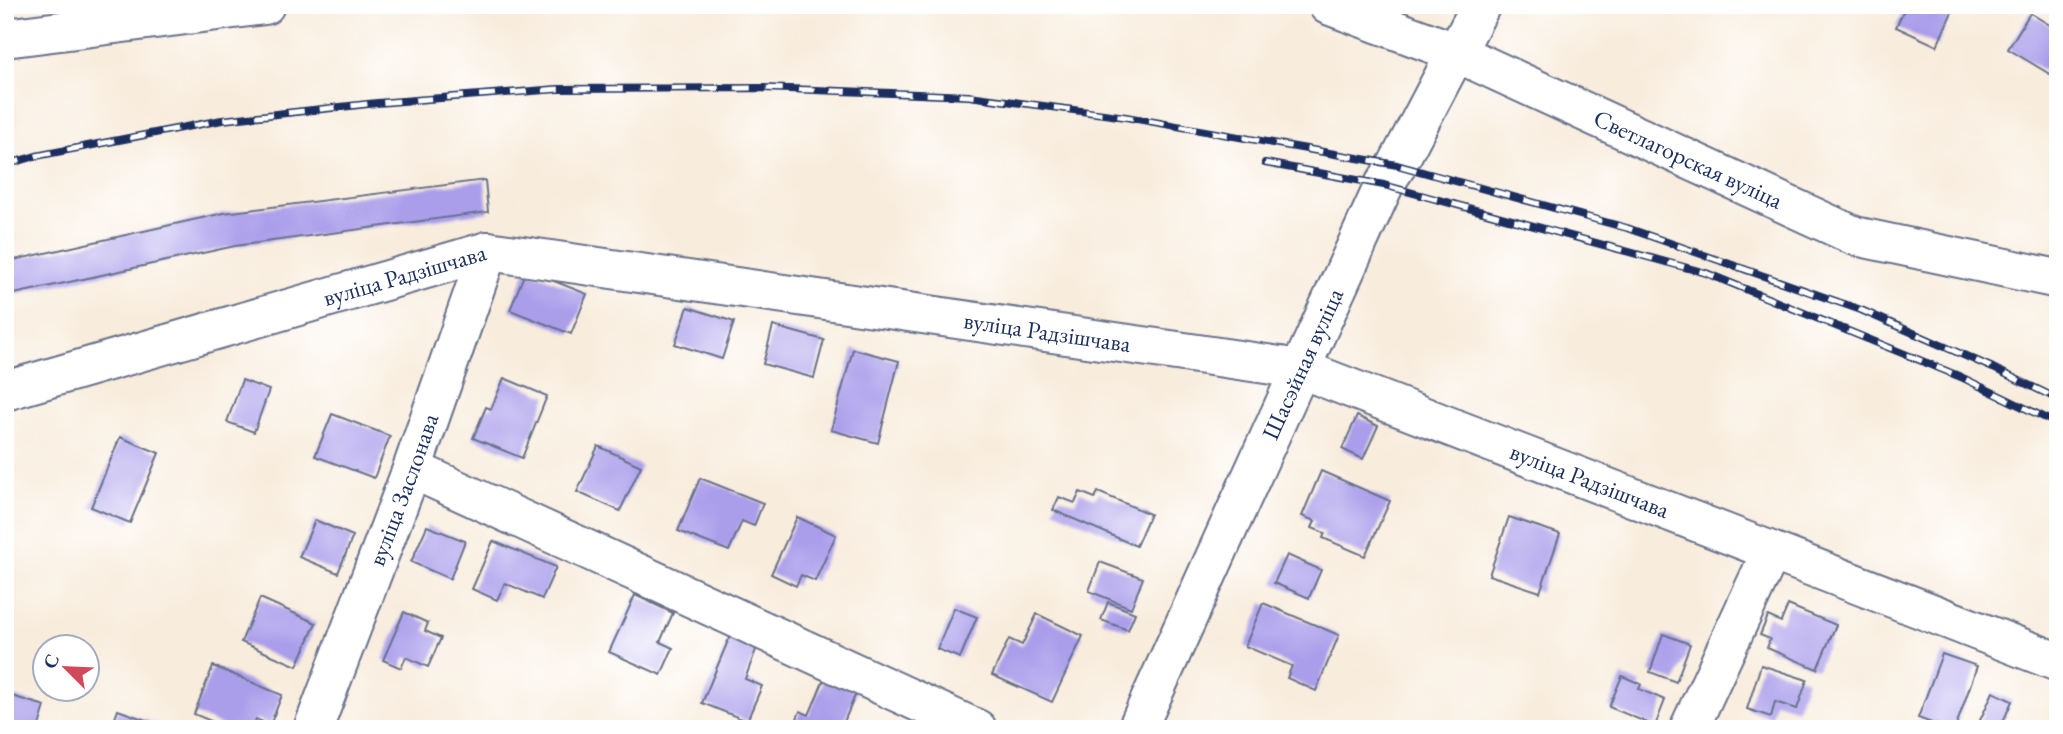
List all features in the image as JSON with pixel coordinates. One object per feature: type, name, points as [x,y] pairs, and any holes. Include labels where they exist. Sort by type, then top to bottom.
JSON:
[{"type":"street","points":[[5,38],[265,5]]},
{"type":"street","name":"Светлагорская вуліца","points":[[1328,5],[1455,52],[1855,236],[2058,279]]},
{"type":"street","name":"Шасэйная вуліца","points":[[1137,729],[1384,185],[1481,5]]},
{"type":"street","name":"вуліца Радзішчава","points":[[5,391],[488,251],[1301,369],[2058,662]]},
{"type":"street","name":"вуліца Заслонава","points":[[313,729],[412,469],[488,251]]},
{"type":"street","points":[[412,469],[977,729]]},
{"type":"street","points":[[1689,729],[1771,552]]},
{"type":"building","points":[[1906,5],[1955,5],[1937,46],[1896,27]]},
{"type":"building","points":[[2030,13],[2058,30],[2058,79],[2008,49]]},
{"type":"building","points":[[485,180],[488,212],[235,246],[5,296],[5,262],[224,213]]},
{"type":"building","points":[[526,270],[587,294],[571,334],[510,310]]},
{"type":"building","points":[[688,307],[734,322],[722,359],[675,344]]},
{"type":"building","points":[[773,326],[824,340],[814,378],[763,364]]},
{"type":"building","points":[[853,349],[899,361],[878,443],[831,430]]},
{"type":"building","points":[[504,378],[547,396],[522,458],[473,438],[486,407],[491,409]]},
{"type":"building","points":[[242,380],[269,390],[254,432],[227,422]]},
{"type":"building","points":[[332,414],[390,436],[374,478],[315,456]]},
{"type":"building","points":[[1357,416],[1378,426],[1363,459],[1342,449]]},
{"type":"building","points":[[120,437],[159,453],[130,523],[91,507]]},
{"type":"building","points":[[598,446],[641,466],[620,511],[577,492]]},
{"type":"building","points":[[1321,471],[1390,501],[1365,556],[1323,538],[1325,533],[1312,528],[1315,521],[1302,516]]},
{"type":"building","points":[[700,478],[763,503],[754,526],[742,521],[729,551],[678,531]]},
{"type":"building","points":[[1080,492],[1095,498],[1098,492],[1150,514],[1136,546],[1053,510],[1059,497],[1075,503]]},
{"type":"building","points":[[797,517],[836,535],[815,581],[801,575],[796,586],[771,574]]},
{"type":"building","points":[[1509,517],[1560,534],[1540,592],[1489,575]]},
{"type":"building","points":[[315,520],[353,536],[338,573],[299,557]]},
{"type":"building","points":[[427,526],[465,541],[450,579],[411,562]]},
{"type":"building","points":[[493,541],[556,567],[542,599],[505,583],[497,600],[472,589]]},
{"type":"building","points":[[1287,555],[1321,570],[1309,598],[1274,583]]},
{"type":"building","points":[[1100,562],[1143,578],[1131,608],[1089,591]]},
{"type":"building","points":[[635,595],[673,613],[660,642],[673,648],[661,675],[609,652]]},
{"type":"building","points":[[260,598],[316,623],[297,666],[241,642]]},
{"type":"building","points":[[1108,602],[1135,613],[1128,630],[1101,620]]},
{"type":"building","points":[[1263,603],[1339,635],[1316,691],[1287,678],[1292,666],[1245,646]]},
{"type":"building","points":[[1788,605],[1836,625],[1817,669],[1767,648],[1770,639],[1760,635],[1768,616],[1781,622]]},
{"type":"building","points":[[954,608],[977,617],[960,658],[937,649]]},
{"type":"building","points":[[404,612],[428,623],[425,631],[441,638],[428,667],[406,657],[401,668],[383,660]]},
{"type":"building","points":[[1037,614],[1083,636],[1052,702],[992,675],[1009,639],[1022,645]]},
{"type":"building","points":[[1663,634],[1690,644],[1676,682],[1650,672]]},
{"type":"building","points":[[730,636],[757,647],[745,679],[762,686],[747,721],[702,703]]},
{"type":"building","points":[[1942,654],[1977,666],[1955,729],[1918,718]]},
{"type":"building","points":[[1761,665],[1807,680],[1797,709],[1775,702],[1771,717],[1747,709]]},
{"type":"building","points":[[213,666],[282,695],[270,725],[256,719],[252,729],[230,729],[194,714]]},
{"type":"building","points":[[1622,676],[1641,684],[1639,689],[1665,700],[1655,726],[1609,707]]},
{"type":"building","points":[[825,677],[857,691],[841,729],[793,729],[800,711],[809,715]]},
{"type":"building","points":[[1993,692],[2012,701],[2000,729],[1976,729]]},
{"type":"building","points":[[5,694],[45,706],[38,729],[5,729]]},
{"type":"building","points":[[118,710],[157,724],[155,729],[111,729]]},
{"type":"railway","points":[[5,165],[36,156],[222,120],[377,103],[558,89],[763,88],[969,96],[1126,117],[1397,165],[1627,228],[1861,310],[2058,399]]},
{"type":"railway","points":[[1265,163],[1384,185],[1706,273],[1961,377],[2058,424]]}]
